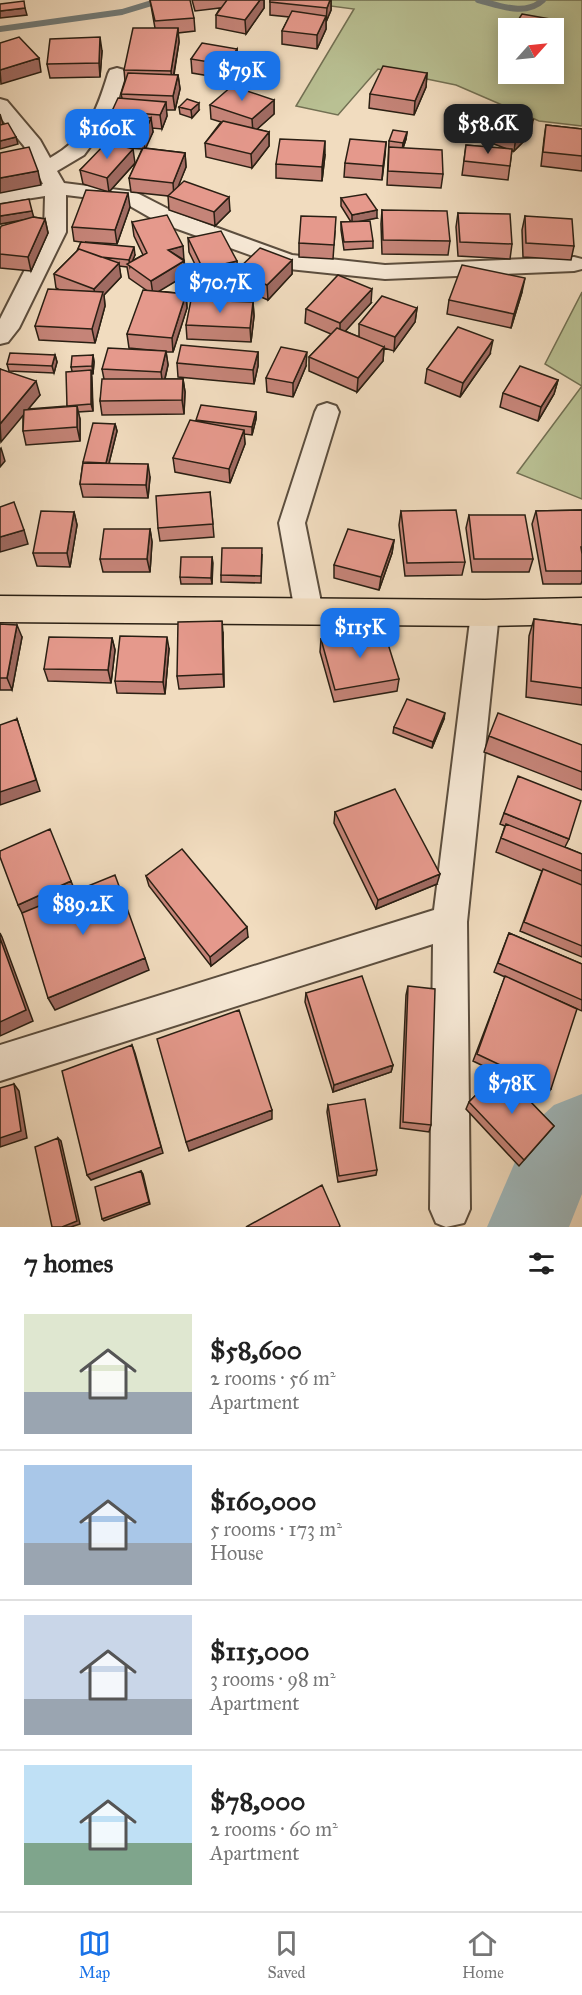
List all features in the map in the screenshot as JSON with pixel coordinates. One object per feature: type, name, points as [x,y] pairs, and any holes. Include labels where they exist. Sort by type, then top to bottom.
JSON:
[{"type":"main road","points":[[0,609],[485,613],[582,611]]},
{"type":"street","points":[[0,197],[51,178],[77,151],[106,112],[117,74]]},
{"type":"street","points":[[0,105],[33,144],[51,178],[55,232],[7,328],[0,336]]},
{"type":"street","points":[[51,178],[128,196],[166,217],[289,262],[385,272],[574,264]]},
{"type":"street","points":[[309,612],[292,523],[327,412]]},
{"type":"street","points":[[450,1209],[450,922],[485,613]]},
{"type":"street","points":[[0,1063],[450,922]]},
{"type":"green space","points":[[285,0],[582,0],[582,126],[539,121],[456,85],[378,69],[338,115],[296,106],[354,9]]},
{"type":"green space","points":[[582,292],[582,386],[545,364]]},
{"type":"green space","points":[[582,386],[582,499],[517,473]]},
{"type":"building","points":[[150,0],[190,0],[194,18],[155,21]]},
{"type":"building","points":[[227,0],[260,0],[245,20],[216,15]]},
{"type":"building","points":[[270,0],[330,0],[327,8],[270,2]]},
{"type":"building","points":[[24,1],[25,8],[0,11],[0,4]]},
{"type":"building","points":[[292,11],[326,16],[317,35],[282,31]]},
{"type":"building","points":[[522,14],[545,18],[519,18]]},
{"type":"building","points":[[133,28],[178,28],[171,71],[124,70]]},
{"type":"building","points":[[19,37],[39,58],[0,70],[0,43]]},
{"type":"building","points":[[100,37],[99,63],[47,64],[50,39]]},
{"type":"building","points":[[202,43],[237,49],[227,65],[191,59]]},
{"type":"building","points":[[240,60],[269,67],[259,79],[230,72]]},
{"type":"building","points":[[383,66],[427,73],[415,101],[370,94]]},
{"type":"building","points":[[128,73],[178,75],[173,96],[121,94]]},
{"type":"building","points":[[232,86],[274,100],[252,119],[210,105]]},
{"type":"building","points":[[118,98],[166,102],[160,115],[112,111]]},
{"type":"building","points":[[187,99],[199,103],[191,110],[179,107]]},
{"type":"building","points":[[509,111],[533,120],[516,137],[491,128]]},
{"type":"building","points":[[117,115],[151,118],[143,136],[108,132]]},
{"type":"building","points":[[223,121],[269,132],[251,154],[205,143]]},
{"type":"building","points":[[8,123],[16,137],[0,141],[0,125]]},
{"type":"building","points":[[546,125],[582,129],[582,156],[543,152]]},
{"type":"building","points":[[393,130],[407,132],[403,143],[389,141]]},
{"type":"building","points":[[280,139],[325,141],[322,167],[276,164]]},
{"type":"building","points":[[350,139],[386,142],[383,166],[345,163]]},
{"type":"building","points":[[107,142],[133,149],[107,178],[80,170]]},
{"type":"building","points":[[466,145],[512,149],[510,166],[464,161]]},
{"type":"building","points":[[29,147],[38,171],[0,178],[0,153]]},
{"type":"building","points":[[389,147],[442,150],[443,174],[388,171]]},
{"type":"building","points":[[143,148],[185,153],[173,183],[129,178]]},
{"type":"building","points":[[184,181],[229,197],[214,212],[168,196]]},
{"type":"building","points":[[86,190],[128,193],[115,230],[72,227]]},
{"type":"building","points":[[366,194],[377,210],[352,215],[341,198]]},
{"type":"building","points":[[29,199],[32,211],[0,216],[0,204]]},
{"type":"building","points":[[382,210],[447,211],[450,241],[383,240]]},
{"type":"building","points":[[458,213],[510,214],[512,244],[460,242]]},
{"type":"building","points":[[167,215],[183,246],[168,250],[184,261],[151,281],[127,264],[147,253],[132,222]]},
{"type":"building","points":[[301,216],[336,217],[334,245],[299,243]]},
{"type":"building","points":[[525,216],[572,219],[574,246],[526,243]]},
{"type":"building","points":[[33,217],[45,219],[28,257],[0,254],[1,226]]},
{"type":"building","points":[[370,221],[373,241],[344,242],[341,222]]},
{"type":"building","points":[[221,231],[237,261],[203,269],[188,238]]},
{"type":"building","points":[[81,242],[134,247],[129,260],[101,257],[79,249],[77,251]]},
{"type":"building","points":[[260,248],[292,260],[267,285],[235,272]]},
{"type":"building","points":[[79,249],[119,263],[94,289],[54,274]]},
{"type":"building","points":[[462,265],[525,278],[514,314],[449,300]]},
{"type":"building","points":[[338,275],[372,289],[340,323],[306,309]]},
{"type":"building","points":[[48,289],[103,292],[92,329],[35,326]]},
{"type":"building","points":[[143,290],[186,294],[172,338],[127,334]]},
{"type":"building","points":[[382,296],[417,308],[395,337],[359,324]]},
{"type":"building","points":[[191,300],[253,302],[250,328],[186,325]]},
{"type":"building","points":[[458,327],[493,340],[463,383],[427,369]]},
{"type":"building","points":[[337,328],[384,347],[358,378],[309,357]]},
{"type":"building","points":[[181,345],[258,352],[253,370],[177,363]]},
{"type":"building","points":[[281,347],[307,352],[293,383],[266,378]]},
{"type":"building","points":[[108,348],[166,351],[161,372],[102,369]]},
{"type":"building","points":[[10,353],[55,355],[52,366],[7,364]]},
{"type":"building","points":[[93,355],[92,366],[71,367],[72,356]]},
{"type":"building","points":[[520,366],[558,380],[541,407],[503,393]]},
{"type":"building","points":[[0,369],[36,381],[0,424]]},
{"type":"building","points":[[91,370],[91,404],[67,406],[66,372]]},
{"type":"building","points":[[102,379],[183,379],[182,400],[100,401]]},
{"type":"building","points":[[201,405],[256,412],[252,427],[196,420]]},
{"type":"building","points":[[77,406],[77,427],[23,431],[24,410]]},
{"type":"building","points":[[190,420],[244,430],[229,469],[173,458]]},
{"type":"building","points":[[93,423],[115,424],[106,463],[83,462]]},
{"type":"building","points":[[83,463],[148,464],[146,485],[80,484]]},
{"type":"building","points":[[210,492],[213,524],[158,528],[156,496]]},
{"type":"building","points":[[14,502],[24,530],[0,537],[0,507]]},
{"type":"building","points":[[456,510],[465,562],[407,563],[401,511]]},
{"type":"building","points":[[582,510],[582,571],[546,571],[536,511]]},
{"type":"building","points":[[41,511],[74,512],[67,553],[33,553]]},
{"type":"building","points":[[469,515],[525,515],[533,559],[474,559]]},
{"type":"building","points":[[104,529],[150,529],[147,559],[100,559]]},
{"type":"building","points":[[348,529],[394,540],[381,577],[334,565]]},
{"type":"building","points":[[222,548],[262,548],[261,576],[221,575]]},
{"type":"building","points":[[181,557],[212,557],[211,578],[180,577]]},
{"type":"building","points":[[534,619],[582,625],[582,688],[531,681]]},
{"type":"building","points":[[222,621],[223,674],[177,676],[178,622]]},
{"type":"building","points":[[0,624],[17,625],[7,678],[0,678]]},
{"type":"building","points":[[383,628],[399,679],[335,690],[321,639]]},
{"type":"building","points":[[120,636],[167,637],[163,682],[115,681]]},
{"type":"building","points":[[49,637],[112,638],[108,670],[44,669]]},
{"type":"building","points":[[407,699],[445,713],[433,742],[394,727]]},
{"type":"building","points":[[498,713],[582,745],[582,772],[489,736]]},
{"type":"building","points":[[17,719],[36,780],[0,792],[0,725]]},
{"type":"building","points":[[518,776],[581,801],[569,839],[504,813]]},
{"type":"building","points":[[395,789],[440,874],[378,900],[335,812]]},
{"type":"building","points":[[506,824],[582,854],[582,871],[501,838]]},
{"type":"building","points":[[50,829],[71,881],[18,905],[0,857],[0,851]]},
{"type":"building","points":[[182,849],[247,927],[210,957],[146,876]]},
{"type":"building","points":[[543,869],[582,885],[582,946],[524,922]]},
{"type":"building","points":[[115,875],[145,958],[48,998],[22,913]]},
{"type":"building","points":[[509,933],[582,964],[582,1000],[498,963]]},
{"type":"building","points":[[0,938],[26,1010],[0,1022]]},
{"type":"building","points":[[362,976],[393,1065],[334,1085],[306,993]]},
{"type":"building","points":[[505,976],[577,1009],[551,1089],[477,1054]]},
{"type":"building","points":[[408,986],[435,989],[431,1125],[403,1122]]},
{"type":"building","points":[[239,1010],[272,1110],[186,1142],[157,1039]]},
{"type":"building","points":[[132,1045],[161,1147],[87,1175],[62,1071]]},
{"type":"building","points":[[500,1070],[554,1126],[524,1160],[469,1102]]},
{"type":"building","points":[[14,1084],[21,1131],[0,1138],[0,1088]]},
{"type":"building","points":[[365,1099],[377,1170],[339,1176],[328,1105]]},
{"type":"building","points":[[58,1138],[77,1221],[62,1227],[52,1227],[35,1147]]},
{"type":"building","points":[[141,1171],[149,1202],[102,1219],[95,1187]]},
{"type":"building","points":[[322,1185],[339,1227],[246,1227]]},
{"type":"waterway","points":[[0,29],[122,12],[162,0]]},
{"type":"waterway","points":[[478,0],[520,9],[536,5],[543,0]]},
{"type":"waterway","points":[[528,1227],[558,1155],[582,1133]]}]
